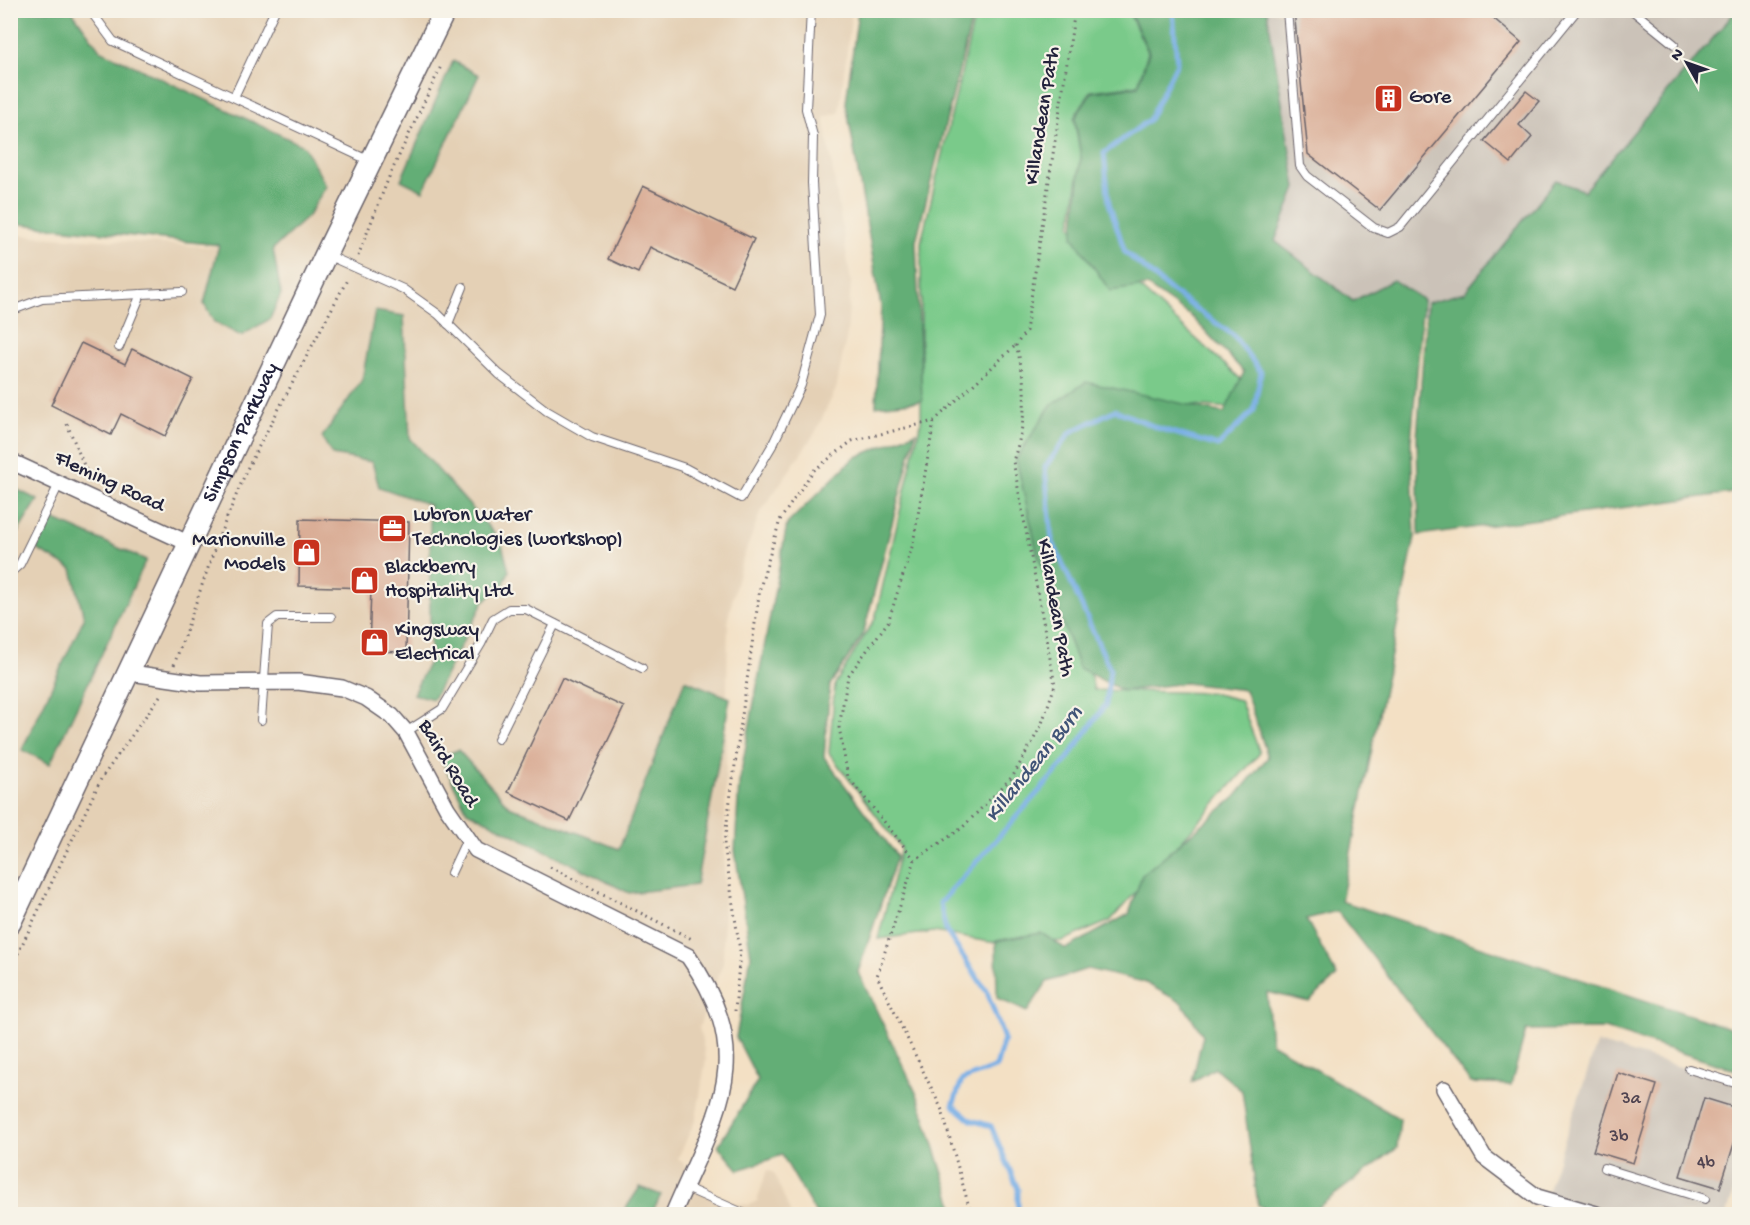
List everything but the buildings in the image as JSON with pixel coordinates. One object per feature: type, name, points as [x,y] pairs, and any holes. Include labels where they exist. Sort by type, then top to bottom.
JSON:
[{"type":"main road","name":"Simpson Parkway","points":[[10,923],[131,673],[326,254],[445,10]]},
{"type":"street","name":"Fleming Road","points":[[10,461],[190,544]]},
{"type":"street","name":"Baird Road","points":[[131,673],[200,683],[298,682],[342,688],[366,698],[392,716],[406,732],[467,839],[476,850],[688,956],[708,986],[722,1023],[728,1059],[724,1095],[673,1215]]},
{"type":"street","points":[[1444,1089],[1484,1157],[1537,1197],[1596,1215]]},
{"type":"lane","points":[[90,10],[113,41],[371,161]]},
{"type":"lane","points":[[234,97],[275,10]]},
{"type":"lane","points":[[326,254],[403,289],[448,324],[499,374],[547,411],[592,437],[684,468],[741,498],[773,444],[801,385],[820,315],[812,183],[813,136],[807,109],[811,10]]},
{"type":"lane","points":[[1287,10],[1300,166],[1307,176],[1374,228],[1388,233],[1400,227],[1577,10]]},
{"type":"lane","points":[[1632,10],[1674,44]]},
{"type":"lane","points":[[448,324],[464,287]]},
{"type":"lane","points":[[10,311],[42,299],[182,292]]},
{"type":"lane","points":[[119,347],[141,294]]},
{"type":"lane","points":[[10,573],[20,564],[59,484]]},
{"type":"lane","points":[[406,732],[442,709],[481,644],[493,619],[509,609],[526,609],[642,668]]},
{"type":"lane","points":[[261,720],[268,624],[277,617],[331,617]]},
{"type":"lane","points":[[498,739],[555,624]]},
{"type":"lane","points":[[450,873],[467,839]]},
{"type":"lane","points":[[1689,1069],[1735,1083]]},
{"type":"lane","points":[[1604,1168],[1705,1199]]},
{"type":"lane","points":[[684,1187],[745,1215]]},
{"type":"path","name":"Killandean Path","points":[[915,860],[962,828],[1013,776],[1041,726],[1055,684],[1012,461],[1023,431],[1024,374],[1016,345],[1026,331],[1075,10]]},
{"type":"path","points":[[10,970],[101,778],[154,707],[170,678],[219,534],[248,467],[354,267],[389,177],[442,63]]},
{"type":"path","points":[[722,1023],[734,1016],[740,951],[724,843],[760,588],[780,520],[813,471],[852,441],[934,421],[1016,345]]},
{"type":"path","points":[[934,421],[913,544],[888,622],[848,676],[839,727],[848,777],[915,860],[877,976],[942,1110],[970,1215]]},
{"type":"path","points":[[67,424],[90,480],[87,496]]},
{"type":"shaded area","points":[[66,11],[852,11],[839,113],[824,117],[851,282],[847,333],[836,389],[815,433],[760,513],[741,564],[728,618],[723,963],[699,1027],[706,1059],[696,1119],[678,1158],[715,1195],[729,1202],[749,1205],[757,1201],[767,1170],[774,1173],[791,1214],[11,1214],[11,237],[19,235],[263,250]]},
{"type":"shaded area","points":[[1217,11],[1739,11],[1582,254],[1435,318],[1294,296],[1212,222]]},
{"type":"shaded area","points":[[1597,1043],[1739,1084],[1739,1173],[1727,1214],[1540,1214]]},
{"type":"green space","points":[[11,10],[72,11],[100,50],[304,146],[326,186],[308,216],[273,249],[281,294],[270,319],[241,336],[214,322],[204,304],[219,245],[11,223]]},
{"type":"green space","points":[[858,11],[974,11],[916,241],[922,401],[876,406],[881,306],[846,103]]},
{"type":"green space","points":[[976,11],[1128,11],[1148,52],[1138,85],[1091,91],[1074,118],[1081,157],[1071,226],[1244,382],[1230,408],[1103,398],[1035,464],[1094,690],[1212,693],[1240,700],[1260,753],[1110,921],[1062,941],[989,942],[934,932],[878,939],[901,848],[829,753],[835,684],[875,619],[921,421],[921,242]]},
{"type":"green space","points":[[1129,11],[1267,11],[1296,188],[1275,241],[1353,301],[1393,280],[1423,300],[1411,443],[1415,537],[1341,901],[1739,1031],[1739,1071],[1605,1029],[1526,1030],[1511,1085],[1471,1083],[1337,911],[1306,919],[1337,976],[1309,1002],[1267,992],[1271,1043],[1400,1119],[1397,1148],[1309,1214],[1276,1214],[1258,1205],[1242,1091],[1215,1068],[1192,1082],[1203,1035],[1182,1003],[1144,982],[1087,969],[1047,982],[1027,1012],[997,998],[996,941],[1041,933],[1066,949],[1129,914],[1142,875],[1235,797],[1268,757],[1245,690],[1185,683],[1123,691],[1079,668],[1038,555],[1016,459],[1051,405],[1086,382],[1224,413],[1244,372],[1192,317],[1147,286],[1110,291],[1073,237],[1081,157],[1075,118],[1092,92],[1138,86],[1149,52]]},
{"type":"green space","points":[[1736,11],[1740,11],[1739,492],[1419,535],[1417,438],[1427,303],[1465,292],[1556,180],[1584,191]]},
{"type":"green space","points":[[453,61],[479,75],[423,191],[401,180]]},
{"type":"green space","points":[[375,311],[404,316],[410,438],[501,541],[509,571],[503,586],[484,601],[433,699],[413,694],[430,660],[430,505],[379,487],[372,462],[332,455],[322,437],[362,380]]},
{"type":"green space","points":[[916,432],[863,635],[830,685],[824,757],[897,856],[858,972],[919,1099],[956,1214],[816,1214],[782,1155],[739,1170],[718,1146],[758,1080],[736,1037],[751,956],[735,851],[739,783],[787,524],[854,458]]},
{"type":"green space","points":[[10,486],[38,500],[16,535],[11,532]]},
{"type":"green space","points":[[53,519],[146,560],[50,764],[22,750],[84,618],[72,569],[36,549]]},
{"type":"green space","points":[[685,680],[730,698],[696,885],[629,893],[467,811],[440,757],[458,750],[509,806],[619,849]]},
{"type":"green space","points":[[640,1187],[661,1195],[651,1214],[622,1214]]},
{"type":"waterway","name":"Killandean Burn","points":[[1018,1214],[1018,1189],[991,1126],[971,1120],[953,1105],[962,1080],[996,1067],[1004,1039],[987,992],[946,931],[940,903],[1066,761],[1106,704],[1110,669],[1052,540],[1045,467],[1071,432],[1115,410],[1158,428],[1218,446],[1254,410],[1261,372],[1233,335],[1171,291],[1125,252],[1109,203],[1104,153],[1149,120],[1177,63],[1173,10]]},
{"type":"place","name":"Gore","points":[[1388,98]]},
{"type":"place","name":"Lubron Water Technologies (workshop)","points":[[392,528]]},
{"type":"place","name":"Marionville Models","points":[[306,553]]},
{"type":"place","name":"Blackberry Hospitality Ltd","points":[[364,580]]},
{"type":"place","name":"Kingsway Electrical","points":[[374,643]]}]
